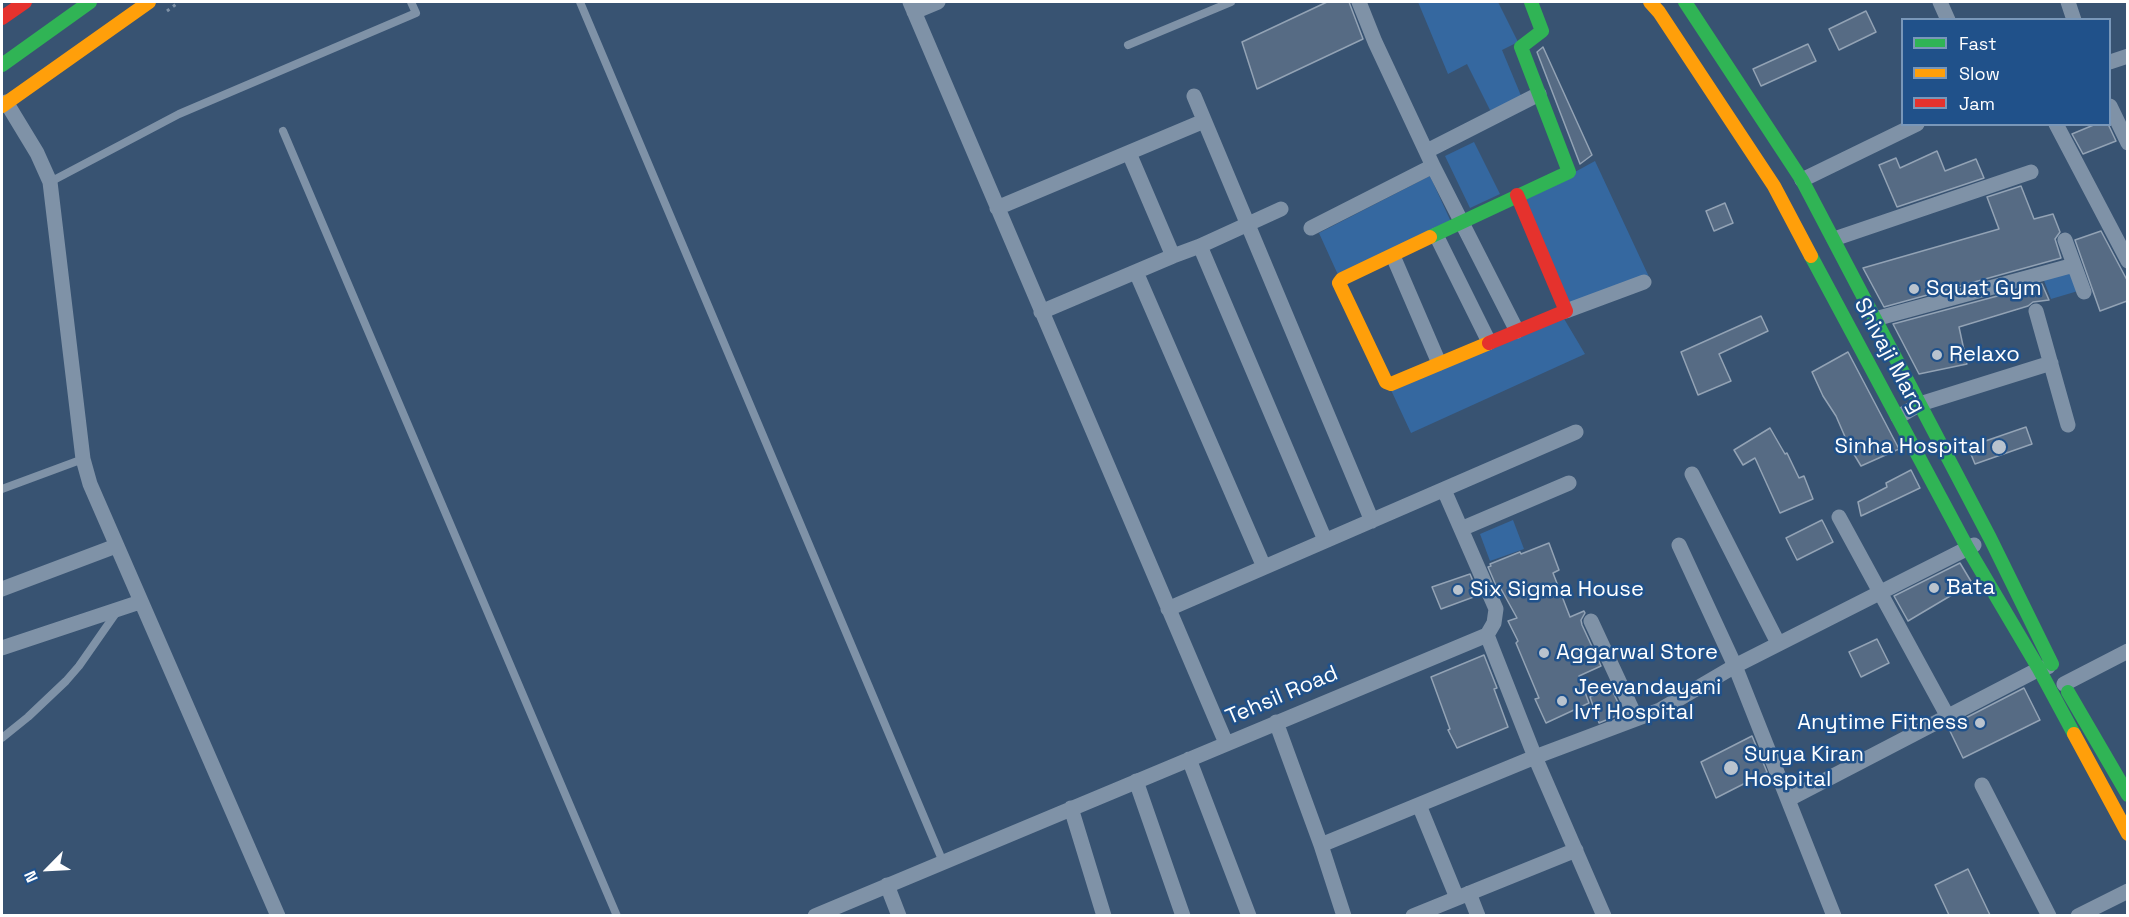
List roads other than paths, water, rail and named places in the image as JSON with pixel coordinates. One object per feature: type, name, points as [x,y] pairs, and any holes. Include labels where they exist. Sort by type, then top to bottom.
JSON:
[{"type":"main road","points":[[2,18],[25,2]]},
{"type":"main road","points":[[2,65],[90,2]]},
{"type":"main road","points":[[4,104],[149,2]]},
{"type":"main road","points":[[1517,195],[1566,310],[1391,384],[1386,382],[1339,282],[1517,195],[1569,172],[1521,47],[1542,31],[1531,2]]},
{"type":"main road","name":"Shivaji Marg","points":[[1650,2],[1659,12],[1774,186],[1967,547],[2046,667],[2064,684],[2127,795]]},
{"type":"main road","name":"Shivaji Marg","points":[[1690,3],[1802,180],[1920,404],[1990,538],[2046,667],[2127,834]]},
{"type":"street","points":[[938,2],[912,7],[1226,744]]},
{"type":"street","points":[[1359,2],[1375,42],[1461,223],[1517,331]]},
{"type":"street","points":[[1940,2],[1947,18]]},
{"type":"street","points":[[2068,2],[2073,18]]},
{"type":"street","points":[[2111,61],[2127,56]]},
{"type":"street","points":[[1311,228],[1539,94]]},
{"type":"street","points":[[1194,96],[1372,521]]},
{"type":"street","points":[[4,104],[37,153],[50,182],[83,459],[93,494],[278,915]]},
{"type":"street","points":[[2111,110],[2127,144]]},
{"type":"street","points":[[997,208],[1204,121]]},
{"type":"street","points":[[1802,180],[1913,126]]},
{"type":"street","points":[[2057,126],[2126,255]]},
{"type":"street","points":[[1129,153],[1173,256]]},
{"type":"street","points":[[1833,239],[2031,172]]},
{"type":"street","points":[[1041,312],[1200,246],[1281,209]]},
{"type":"street","points":[[1436,235],[1489,342]]},
{"type":"street","points":[[2065,240],[2084,292]]},
{"type":"street","points":[[1200,246],[1325,540]]},
{"type":"street","points":[[1393,256],[1439,363]]},
{"type":"street","points":[[1875,319],[2074,265]]},
{"type":"street","points":[[1136,272],[1264,567]]},
{"type":"street","points":[[1566,310],[1644,282]]},
{"type":"street","points":[[2036,311],[2068,425]]},
{"type":"street","points":[[1898,417],[1920,404],[2051,363]]},
{"type":"street","points":[[1168,609],[1576,432]]},
{"type":"street","points":[[1692,474],[1778,644]]},
{"type":"street","points":[[1461,529],[1569,483]]},
{"type":"street","points":[[1444,490],[1496,609],[1494,623],[1487,634],[1535,757],[1604,915]]},
{"type":"street","points":[[1839,517],[1948,717]]},
{"type":"street","points":[[1321,845],[1535,757],[1660,710],[1735,666],[1967,547],[1990,538]]},
{"type":"street","points":[[1678,545],[1735,666],[1834,915]]},
{"type":"street","points":[[2,589],[116,546]]},
{"type":"street","points":[[2,648],[140,602]]},
{"type":"street","points":[[1591,621],[1636,718]]},
{"type":"street","name":"Tehsil Road","points":[[815,915],[1487,634]]},
{"type":"street","points":[[2064,684],[2127,651]]},
{"type":"street","points":[[1789,800],[2046,667]]},
{"type":"street","points":[[1276,722],[1344,915]]},
{"type":"street","points":[[1190,759],[1249,915]]},
{"type":"street","points":[[1136,781],[1183,915]]},
{"type":"street","points":[[1982,785],[2049,915]]},
{"type":"street","points":[[1419,805],[1463,895],[1478,915]]},
{"type":"street","points":[[1071,808],[1104,915]]},
{"type":"street","points":[[1413,915],[1576,850]]},
{"type":"street","points":[[887,885],[898,915]]},
{"type":"street","points":[[2078,915],[2127,891]]},
{"type":"lane","points":[[50,182],[179,114],[416,13],[411,2]]},
{"type":"lane","points":[[580,2],[943,862]]},
{"type":"lane","points":[[1128,45],[1231,2]]},
{"type":"lane","points":[[283,131],[618,915]]},
{"type":"lane","points":[[2,489],[83,459]]},
{"type":"lane","points":[[2,738],[66,681],[118,609]]},
{"type":"place","name":"Squat Gym","points":[[1914,289]]},
{"type":"place","name":"Relaxo","points":[[1937,355]]},
{"type":"place","name":"Sinha Hospital","points":[[1999,447]]},
{"type":"place","name":"Bata","points":[[1934,588]]},
{"type":"place","name":"Six Sigma House","points":[[1458,590]]},
{"type":"place","name":"Aggarwal Store","points":[[1544,653]]},
{"type":"place","name":"Jeevandayani Ivf Hospital","points":[[1562,701]]},
{"type":"place","name":"Anytime Fitness","points":[[1980,723]]},
{"type":"place","name":"Surya Kiran Hospital","points":[[1731,768]]}]
